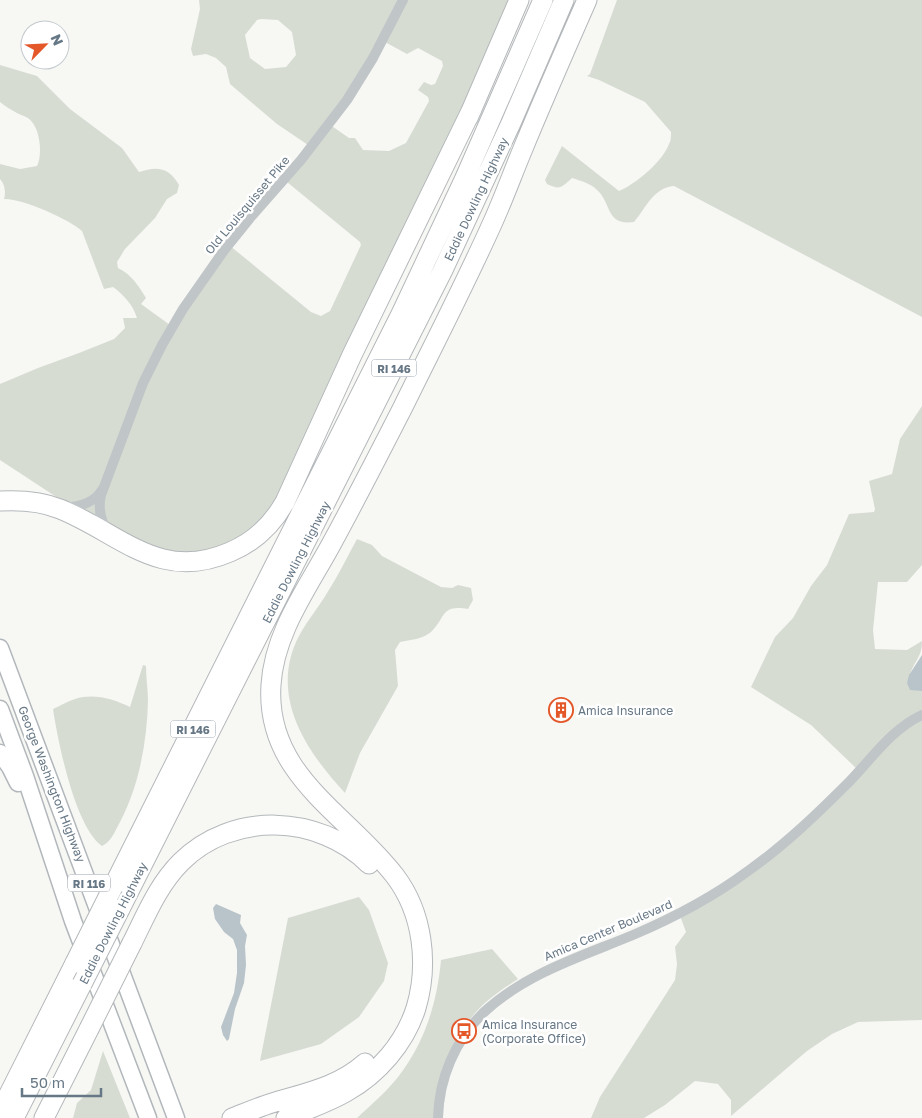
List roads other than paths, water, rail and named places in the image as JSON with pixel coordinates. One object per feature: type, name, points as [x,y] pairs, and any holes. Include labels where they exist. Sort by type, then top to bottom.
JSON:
[{"type":"highway","points":[[273,572],[299,500],[359,368],[520,0]]},
{"type":"highway","name":"Eddie Dowling Highway","points":[[0,1112],[273,572],[417,281],[480,146],[543,0]]},
{"type":"highway","name":"Eddie Dowling Highway","points":[[14,1118],[443,270],[495,159],[564,0]]},
{"type":"highway","points":[[286,1118],[347,1092],[368,1077],[392,1053],[410,1024],[417,1002],[421,981],[422,952],[416,917],[410,900],[397,878],[310,789],[285,753],[276,733],[271,711],[270,687],[273,664],[286,628],[401,410],[496,216],[587,0]]},
{"type":"highway","points":[[2,501],[26,501],[53,506],[137,550],[157,558],[179,561],[203,560],[225,555],[243,546],[260,534],[274,519],[285,502],[352,355],[472,109]]},
{"type":"highway","points":[[210,730],[225,711],[252,668],[448,298],[522,151]]},
{"type":"highway","points":[[44,1118],[160,888],[181,862],[199,847],[219,836],[250,827],[286,826],[313,830],[340,842],[362,857],[381,876],[394,894],[409,936],[411,968],[403,1009],[389,1037],[368,1061],[340,1081],[232,1118]]},
{"type":"main road","name":"George Washington Highway","points":[[0,648],[176,1118]]},
{"type":"main road","name":"George Washington Highway","points":[[0,709],[25,776],[85,956],[148,1118]]},
{"type":"main road","points":[[0,753],[14,775],[55,866]]},
{"type":"street","name":"Old Louisquisset Pike","points":[[111,536],[104,526],[100,510],[100,500],[143,383],[158,352],[180,315],[225,249],[301,160],[347,100],[373,58],[403,0]]},
{"type":"street","points":[[53,506],[80,506],[92,501],[103,490]]},
{"type":"street","name":"Amica Center Boulevard","points":[[438,1118],[442,1087],[454,1053],[470,1028],[490,1007],[517,987],[548,969],[666,920],[735,880],[760,863],[797,832],[901,728],[922,715]]},
{"type":"place","name":"Amica Insurance","points":[[561,710]]},
{"type":"place","name":"Amica Insurance (Corporate Office)","points":[[464,1031]]}]
